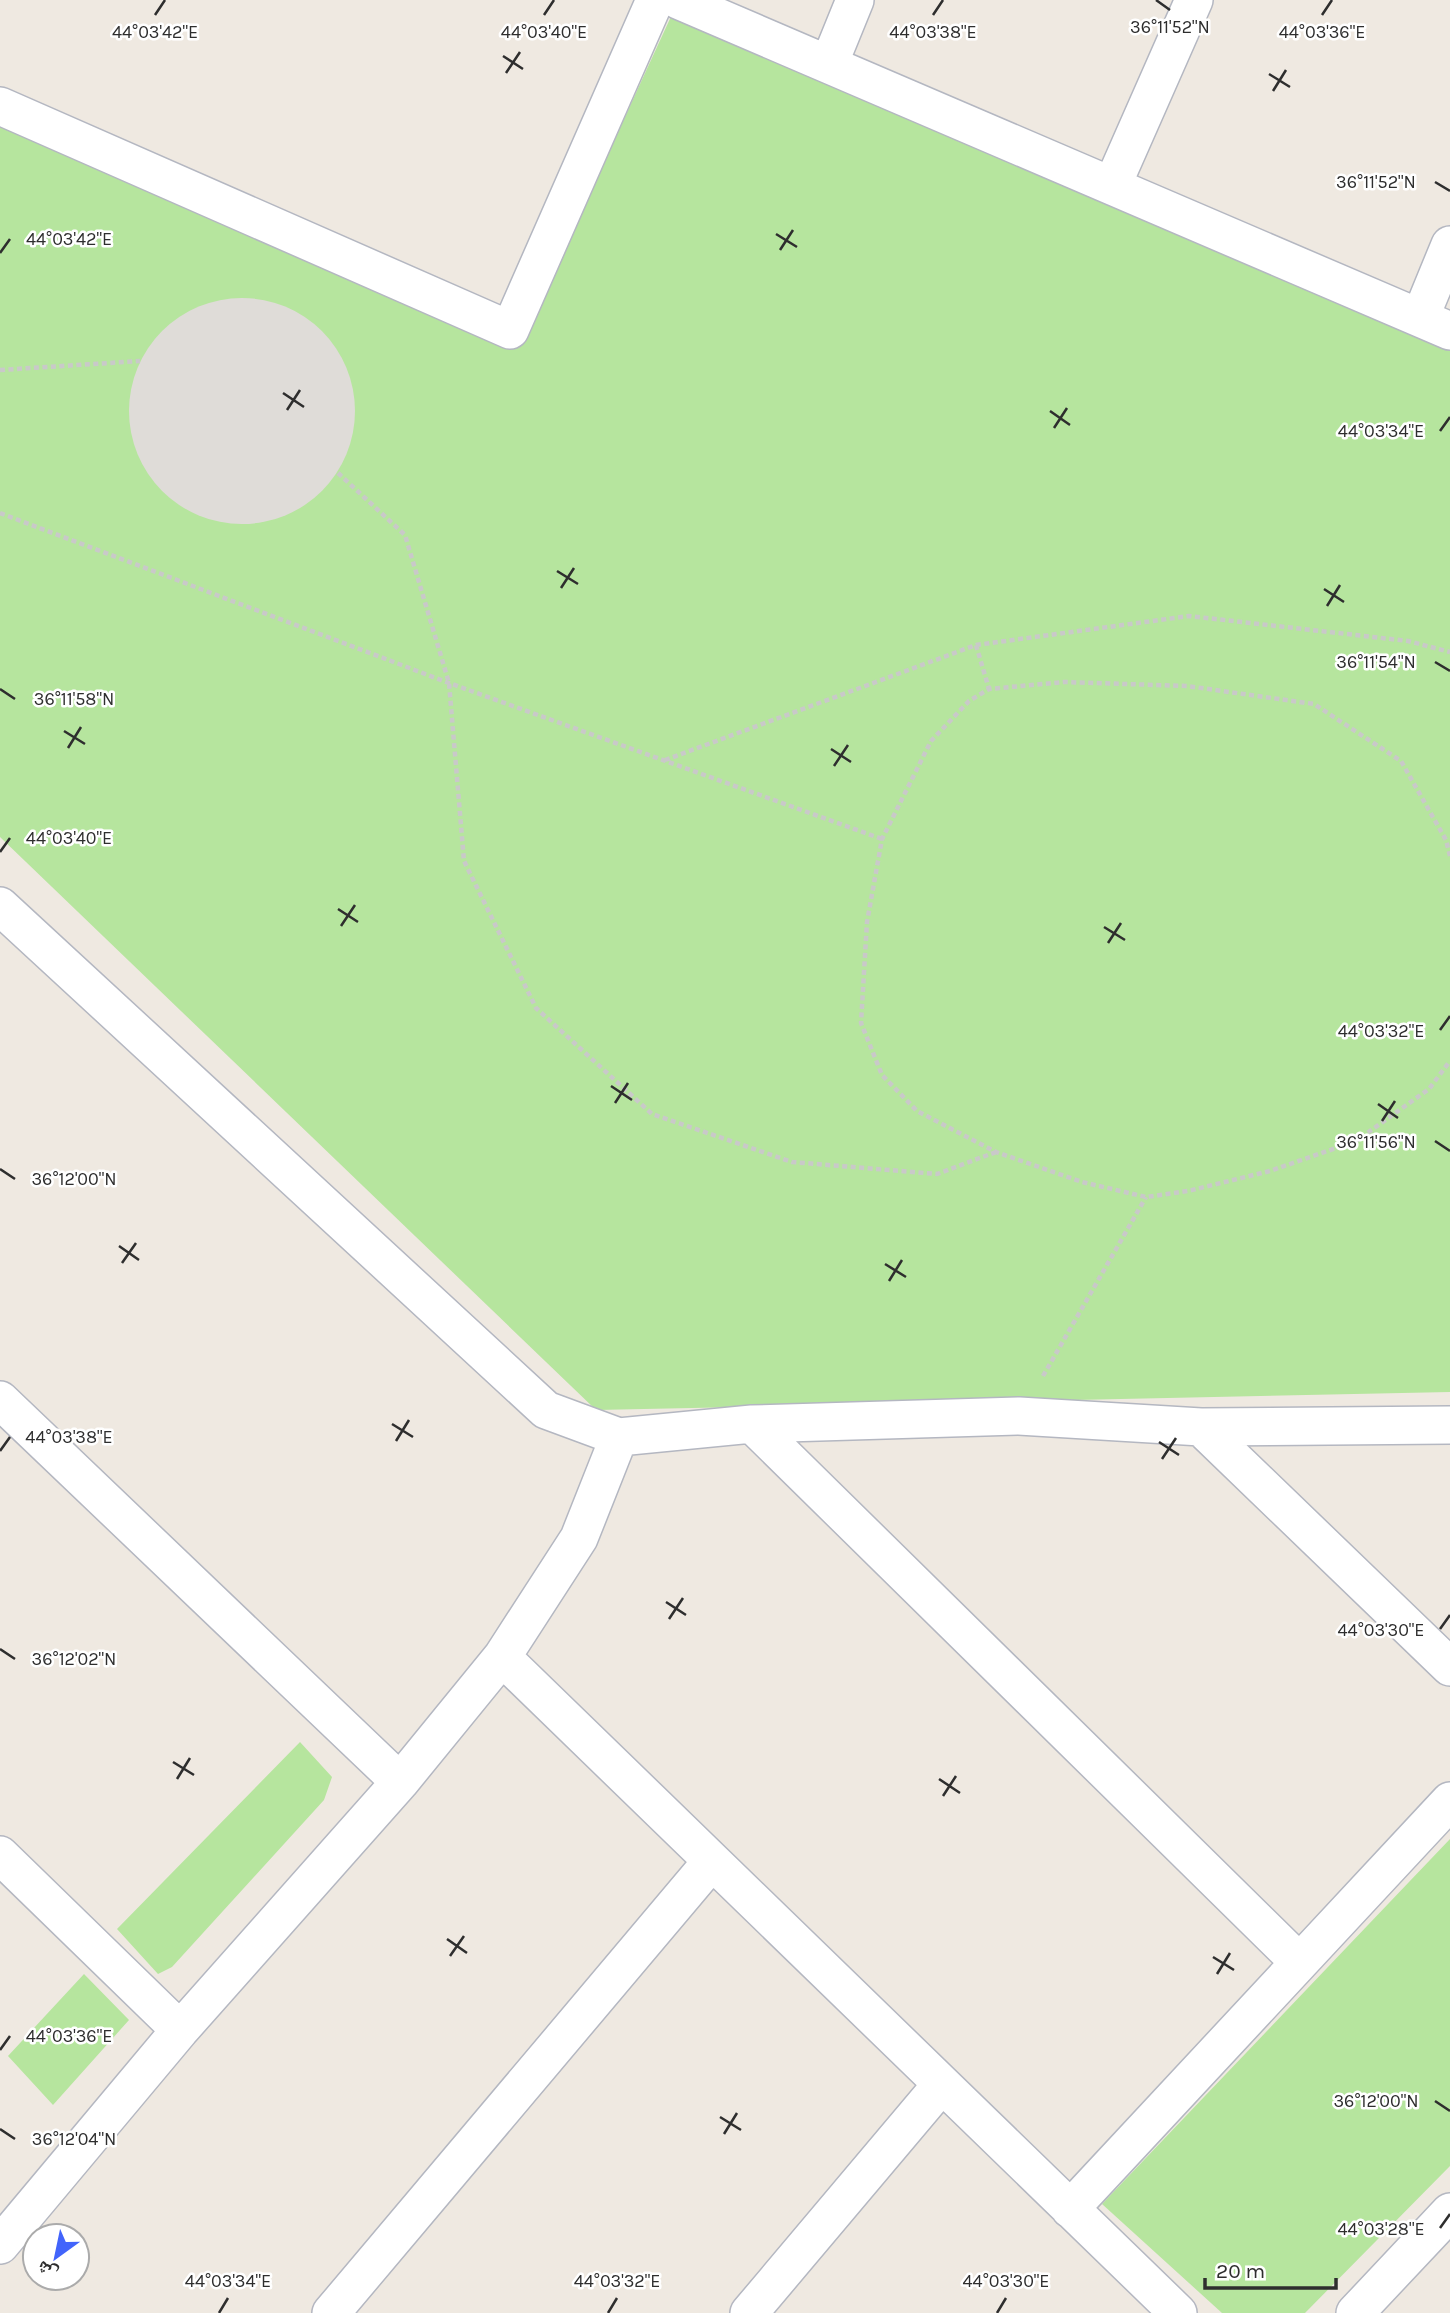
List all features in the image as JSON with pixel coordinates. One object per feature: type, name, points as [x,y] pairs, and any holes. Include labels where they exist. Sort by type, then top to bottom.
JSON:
[{"type":"street","points":[[0,106],[510,330],[656,0]]},
{"type":"street","points":[[678,0],[1435,324],[1450,245]]},
{"type":"street","points":[[828,64],[855,0]]},
{"type":"street","points":[[1112,186],[1194,0]]},
{"type":"street","points":[[0,906],[546,1410],[619,1437],[752,1424],[1019,1416],[1201,1427],[1450,1425]]},
{"type":"street","points":[[0,1400],[400,1783]]},
{"type":"street","points":[[752,1424],[1298,1961]]},
{"type":"street","points":[[1201,1427],[1450,1667]]},
{"type":"street","points":[[0,2245],[180,2030],[400,1783],[502,1657],[579,1538],[619,1437]]},
{"type":"street","points":[[502,1657],[1173,2312]]},
{"type":"street","points":[[1070,2209],[1298,1961],[1450,1801]]},
{"type":"street","points":[[0,1855],[180,2030]]},
{"type":"street","points":[[331,2313],[712,1861]]},
{"type":"street","points":[[749,2313],[942,2084]]},
{"type":"street","points":[[1355,2313],[1450,2212]]},
{"type":"path","points":[[0,370],[140,360]]},
{"type":"path","points":[[338,473],[405,535],[449,683],[464,861],[536,1007],[652,1114],[792,1162],[937,1174],[996,1152]]},
{"type":"path","points":[[0,513],[449,683],[882,839]]},
{"type":"path","points":[[664,761],[976,645],[1189,616],[1408,641],[1450,652]]},
{"type":"path","points":[[976,645],[989,689]]},
{"type":"path","points":[[1450,856],[1446,840],[1401,761],[1314,704],[1187,686],[1063,682],[989,689],[969,701],[931,741],[882,839],[867,922],[861,1023],[883,1075],[918,1111],[996,1152],[1082,1181],[1146,1197],[1188,1191],[1270,1171],[1356,1141],[1429,1089],[1450,1061]]},
{"type":"path","points":[[1019,1416],[1146,1197]]},
{"type":"green space","points":[[674,10],[1450,347],[1450,1392],[596,1410],[0,837],[0,102],[528,328]]},
{"type":"green space","points":[[300,1742],[332,1777],[324,1800],[172,1967],[158,1974],[117,1929]]},
{"type":"green space","points":[[1450,1839],[1450,2166],[1305,2313],[1222,2313],[1102,2204]]},
{"type":"green space","points":[[84,1974],[129,2020],[53,2105],[8,2056]]},
{"type":"shaded area","points":[[242,298],[264,300],[295,311],[322,331],[342,358],[353,389],[353,433],[342,464],[322,491],[295,511],[264,522],[242,524],[220,522],[189,511],[162,491],[142,464],[131,433],[129,411],[131,389],[142,358],[162,331],[189,311],[220,300]]}]
